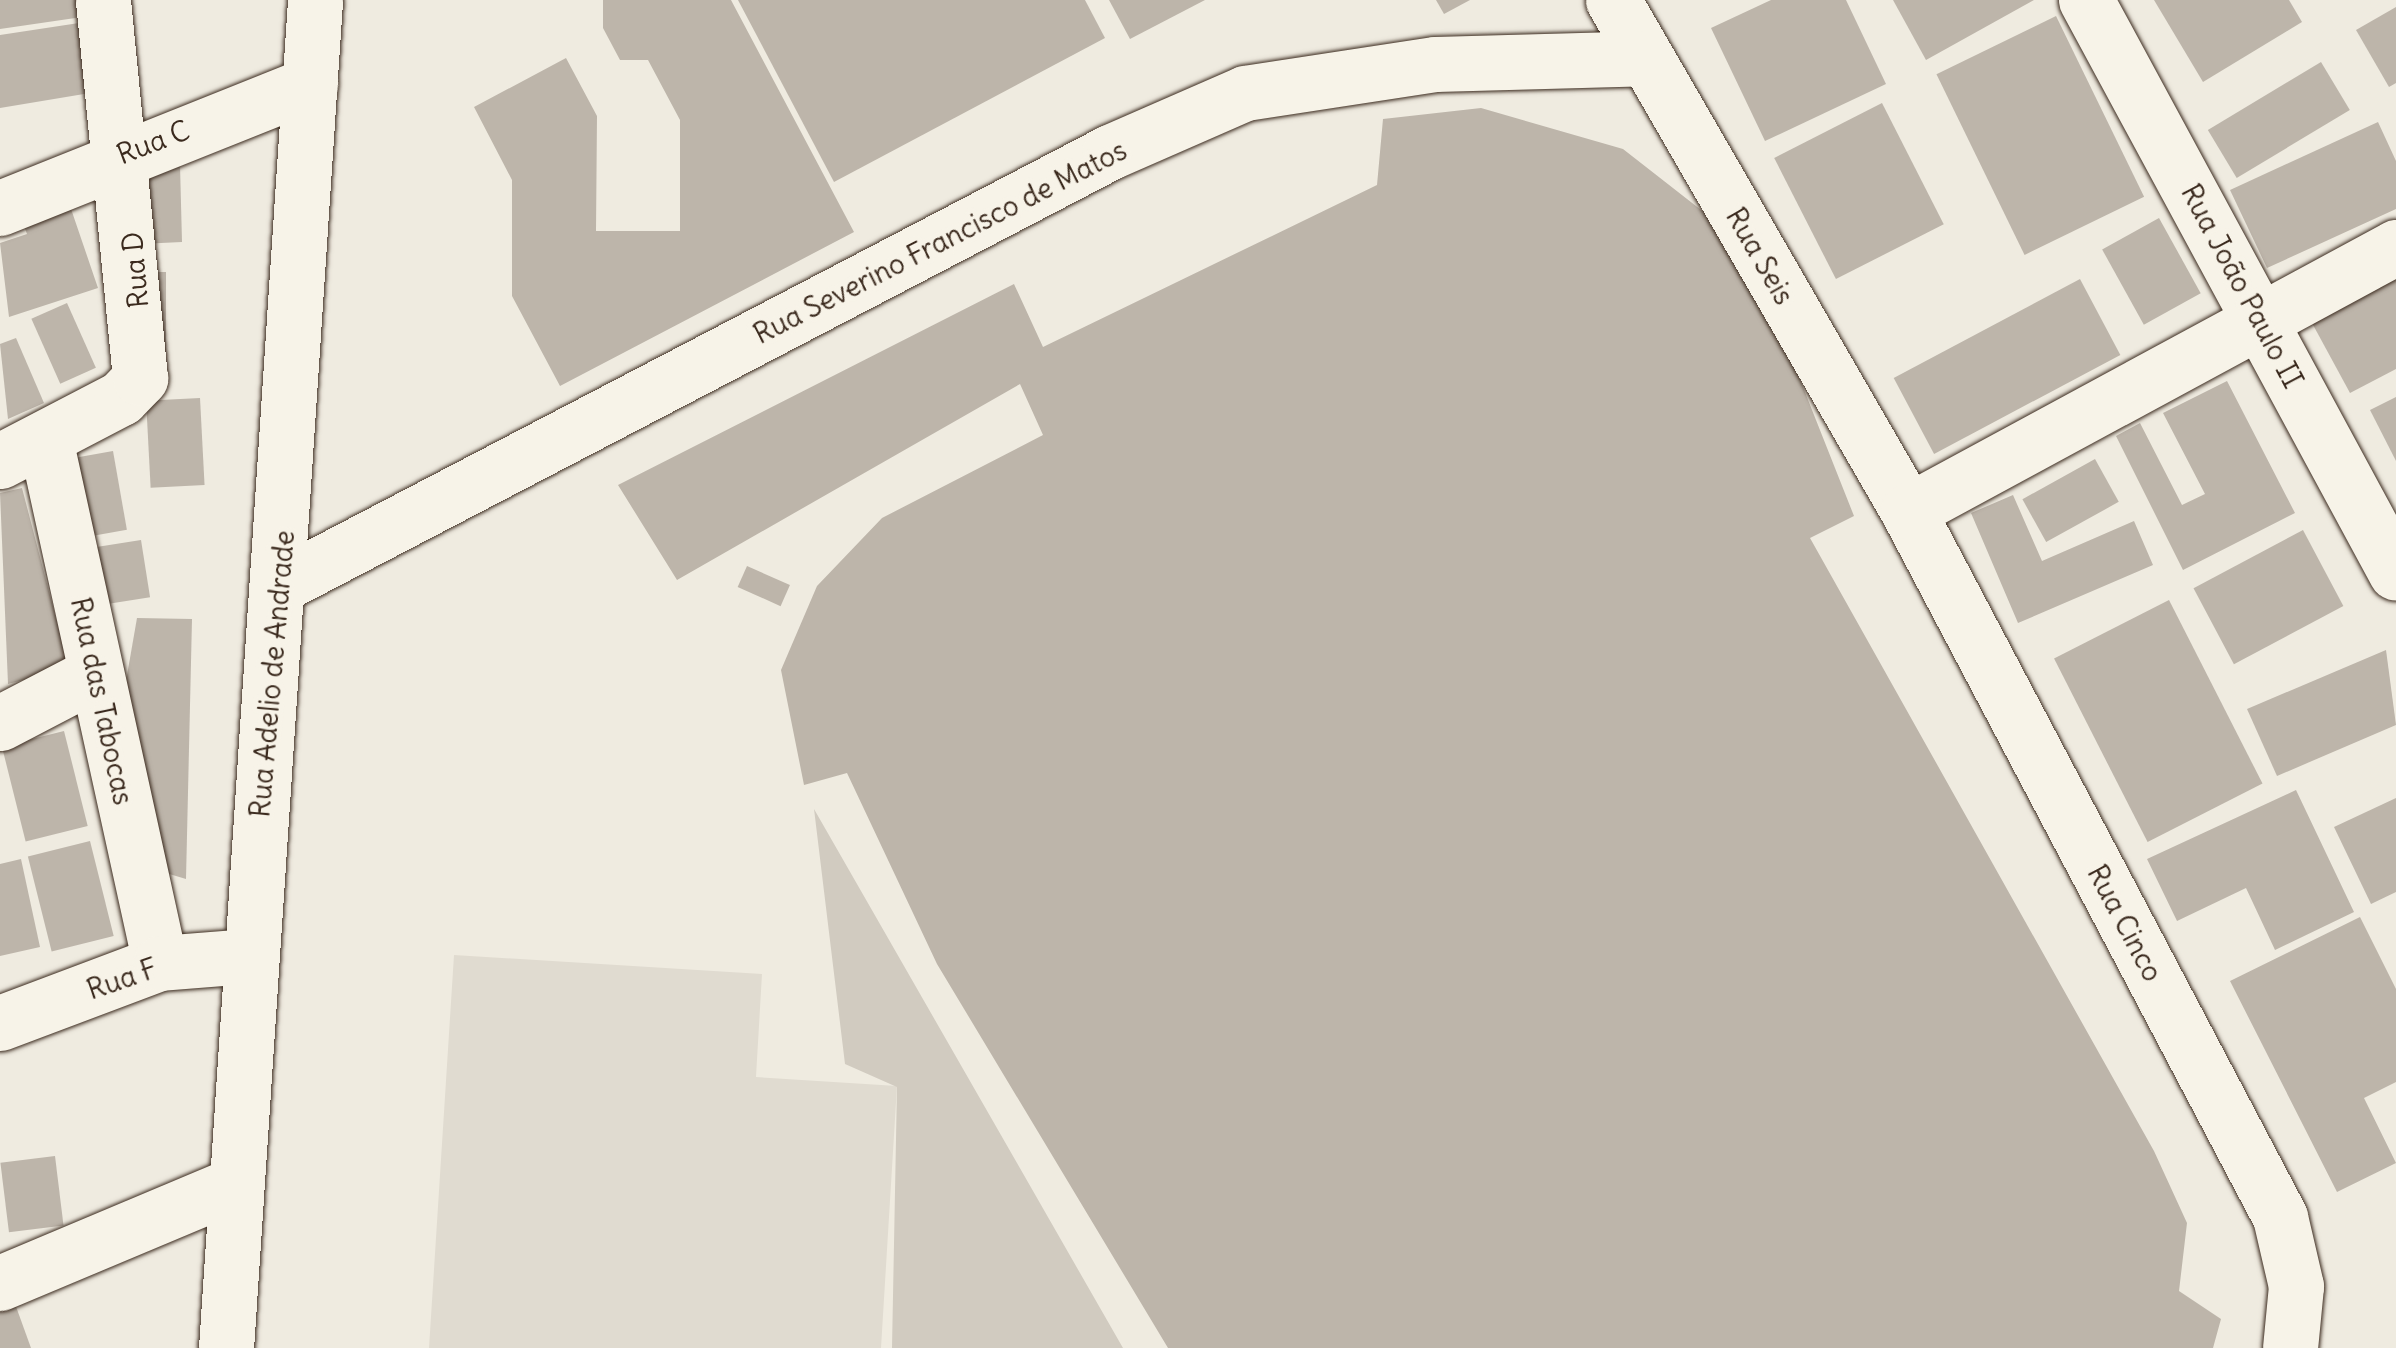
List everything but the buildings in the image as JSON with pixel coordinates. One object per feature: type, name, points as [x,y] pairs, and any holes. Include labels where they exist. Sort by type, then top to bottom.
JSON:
[{"type":"street","name":"Rua D","points":[[23,450],[140,378],[124,151],[103,0]]},
{"type":"street","name":"Rua Adelio de Andrade","points":[[226,1348],[248,956],[280,584],[314,0]]},
{"type":"street","name":"Rua Seis","points":[[1613,0],[1908,511]]},
{"type":"street","name":"Rua João Paulo II","points":[[2086,0],[2396,573]]},
{"type":"street","name":"Rua Severino Francisco de Matos","points":[[280,584],[1110,152],[1245,93],[1435,64],[1645,58]]},
{"type":"street","name":"Rua C","points":[[0,208],[124,151],[310,84]]},
{"type":"street","points":[[1908,511],[2396,247]]},
{"type":"street","name":"Rua das Tabocas","points":[[23,450],[96,673],[160,963]]},
{"type":"street","name":"Rua Cinco","points":[[1908,511],[2280,1217],[2296,1286],[2290,1348]]},
{"type":"street","points":[[0,723],[96,673]]},
{"type":"street","name":"Rua F","points":[[0,1023],[160,963],[248,956]]},
{"type":"street","points":[[0,1284],[235,1184]]},
{"type":"shaded area","points":[[814,809],[1123,1348],[892,1348],[897,1087],[845,1064]]},
{"type":"shaded area","points":[[454,955],[762,974],[756,1077],[897,1086],[881,1348],[429,1348]]}]
